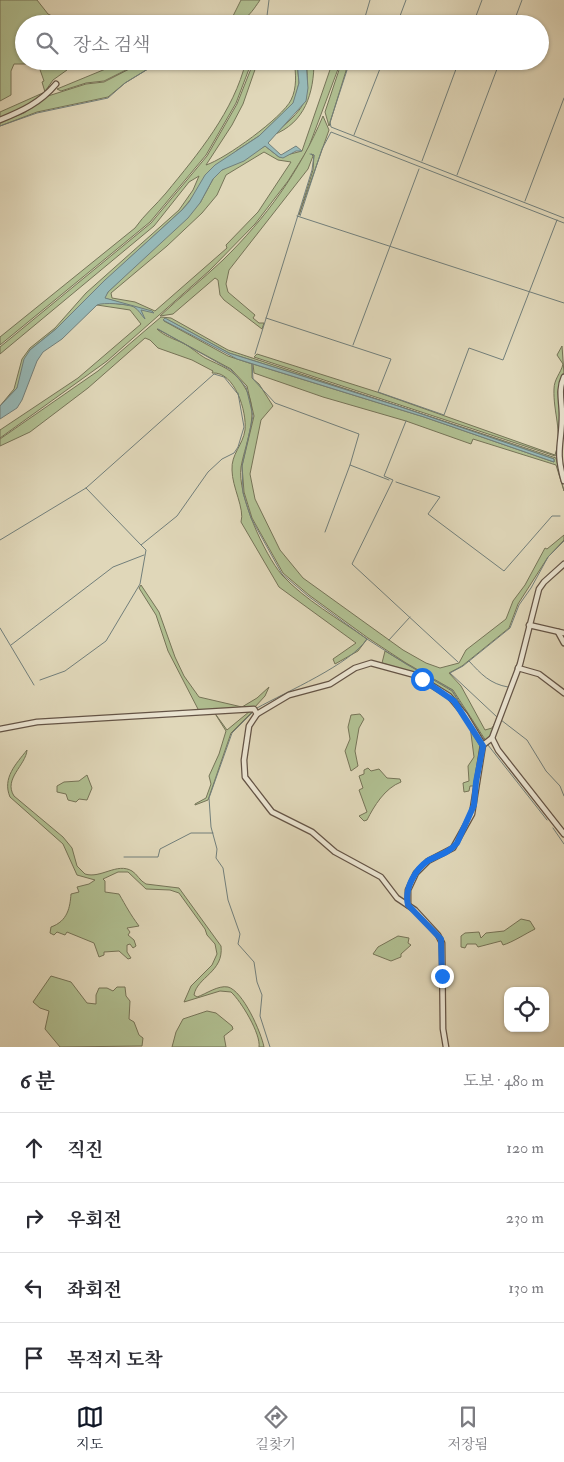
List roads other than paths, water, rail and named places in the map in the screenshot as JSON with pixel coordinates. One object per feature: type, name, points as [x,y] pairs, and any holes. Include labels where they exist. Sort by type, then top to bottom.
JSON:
[{"type":"street","points":[[0,120],[26,110],[47,95],[56,84]]},
{"type":"street","points":[[564,377],[560,392],[562,418],[558,452],[564,481]]},
{"type":"street","points":[[408,905],[408,890],[416,873],[428,861],[453,848],[472,814],[483,746],[492,738],[518,668],[541,585],[564,564]]},
{"type":"street","points":[[529,625],[564,633]]},
{"type":"street","points":[[558,632],[564,643]]},
{"type":"street","points":[[446,1047],[443,1029],[442,943],[438,935],[408,905],[397,898],[381,877],[335,852],[312,832],[284,817],[275,815],[251,788],[245,777],[244,760],[249,726],[257,714],[289,695],[330,684],[364,664],[380,664],[415,675],[449,696],[465,715],[483,746]]},
{"type":"street","points":[[518,668],[539,674],[564,693]]},
{"type":"street","points":[[0,729],[37,722],[183,713],[254,709],[257,714]]},
{"type":"street","points":[[492,738],[498,750],[564,834]]},
{"type":"water","points":[[298,70],[307,70],[308,88],[306,101],[268,143],[281,155],[296,146],[302,151],[296,151],[283,158],[265,146],[244,161],[222,170],[213,179],[200,203],[188,218],[108,292],[105,298],[154,313],[141,310],[145,319],[131,306],[121,304],[97,305],[62,339],[43,352],[37,361],[17,408],[0,419],[0,406],[17,388],[24,359],[30,350],[56,329],[105,280],[182,210],[205,175],[215,165],[259,136],[293,103],[299,83]]},
{"type":"water","points":[[165,318],[229,353],[398,406],[554,459],[554,462],[424,417],[237,359],[163,320]]},
{"type":"waterway","points":[[267,15],[269,0]]},
{"type":"waterway","points":[[366,15],[370,0]]},
{"type":"waterway","points":[[400,15],[406,0]]},
{"type":"waterway","points":[[476,15],[482,0]]},
{"type":"waterway","points":[[516,15],[522,0]]},
{"type":"waterway","points":[[0,126],[37,113],[108,98],[125,83],[146,70]]},
{"type":"waterway","points":[[347,70],[330,122],[331,127],[564,218]]},
{"type":"waterway","points":[[354,135],[379,70]]},
{"type":"waterway","points":[[422,161],[456,70]]},
{"type":"waterway","points":[[457,175],[497,70]]},
{"type":"waterway","points":[[525,201],[564,98]]},
{"type":"waterway","points":[[300,216],[322,149],[331,132],[564,223]]},
{"type":"waterway","points":[[255,354],[312,170],[314,155],[310,154]]},
{"type":"waterway","points":[[353,345],[419,169]]},
{"type":"waterway","points":[[297,216],[564,303]]},
{"type":"waterway","points":[[266,318],[391,359],[378,392],[444,415],[469,348],[503,360],[557,220]]},
{"type":"waterway","points":[[158,329],[231,370],[246,387],[253,416],[242,466],[243,493],[251,518],[282,574],[308,596],[367,639],[452,690],[485,741]]},
{"type":"waterway","points":[[252,364],[253,379],[275,403],[359,434],[350,465],[389,480]]},
{"type":"waterway","points":[[0,540],[86,488],[214,374],[224,377],[237,393]]},
{"type":"waterway","points":[[86,488],[141,545],[177,516],[208,472],[222,459],[234,453],[238,447],[244,427],[238,393]]},
{"type":"waterway","points":[[406,421],[384,476],[393,480],[352,564],[458,662]]},
{"type":"waterway","points":[[325,532],[350,465]]},
{"type":"waterway","points":[[396,482],[440,497],[428,514],[504,571],[552,516],[560,516]]},
{"type":"waterway","points":[[497,717],[450,673],[463,666],[510,628],[519,605],[548,557],[564,541]]},
{"type":"waterway","points":[[40,680],[65,671],[106,641],[140,584],[146,550],[141,545]]},
{"type":"waterway","points":[[11,645],[113,567],[144,555]]},
{"type":"waterway","points":[[389,640],[410,617]]},
{"type":"waterway","points":[[0,628],[34,685]]},
{"type":"waterway","points":[[257,708],[333,668],[359,648],[367,639]]},
{"type":"waterway","points":[[469,661],[491,681],[508,687]]},
{"type":"waterway","points":[[253,712],[232,733],[209,798],[211,827],[217,849],[216,858],[223,868],[228,900],[240,934],[238,944],[254,962],[257,982],[262,995],[260,1016],[270,1047]]},
{"type":"waterway","points":[[501,720],[527,740],[546,771],[560,786],[564,796]]},
{"type":"waterway","points":[[488,745],[547,820]]},
{"type":"waterway","points":[[553,828],[564,844]]},
{"type":"waterway","points":[[124,857],[158,857],[160,849],[191,833],[213,833]]}]
